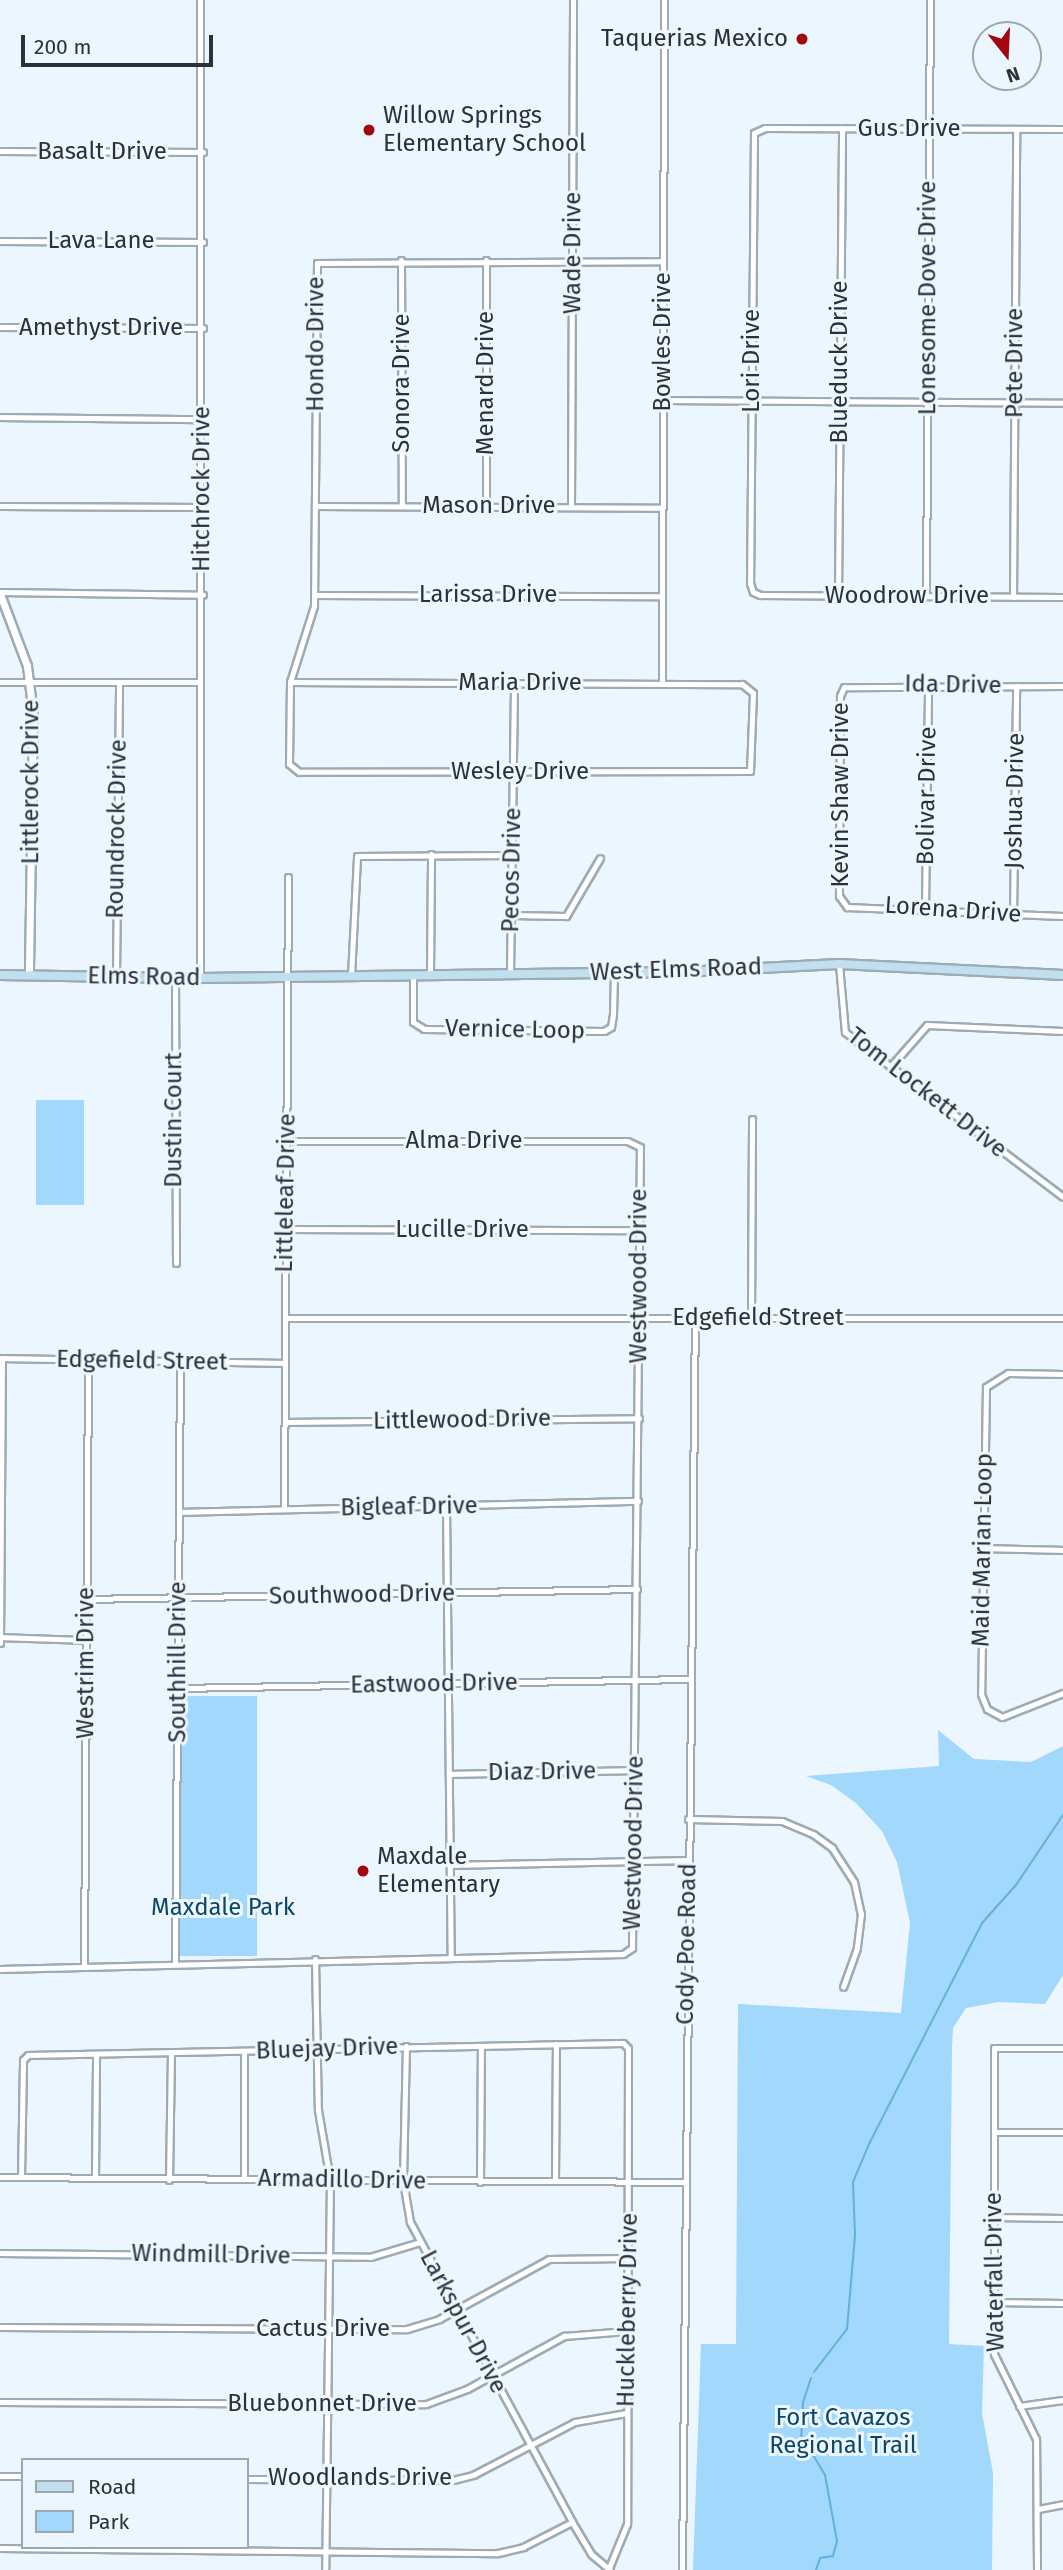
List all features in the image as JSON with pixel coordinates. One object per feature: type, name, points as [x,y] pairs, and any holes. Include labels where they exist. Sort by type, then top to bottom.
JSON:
[{"type":"main road","name":"West Elms Road","points":[[288,977],[614,972],[839,964],[1063,975]]},
{"type":"main road","name":"Elms Road","points":[[0,975],[288,977]]},
{"type":"street","name":"Hitchrock Drive","points":[[200,0],[203,152],[200,978]]},
{"type":"street","name":"Wade Drive","points":[[571,507],[573,0]]},
{"type":"street","name":"Bowles Drive","points":[[662,684],[664,0]]},
{"type":"street","name":"Lonesome Dove Drive","points":[[926,596],[930,0]]},
{"type":"street","name":"Gus Drive","points":[[756,131],[842,128],[1063,130]]},
{"type":"street","name":"Blueduck Drive","points":[[838,596],[842,128]]},
{"type":"street","name":"Pete Drive","points":[[1013,597],[1016,130]]},
{"type":"street","name":"Lori Drive","points":[[752,592],[751,401],[756,131]]},
{"type":"street","name":"Basalt Drive","points":[[0,151],[203,152]]},
{"type":"street","name":"Lava Lane","points":[[0,241],[203,242]]},
{"type":"street","name":"Hondo Drive","points":[[291,768],[290,682],[314,595],[317,263],[401,260],[663,261]]},
{"type":"street","name":"Sonora Drive","points":[[401,260],[402,506]]},
{"type":"street","name":"Menard Drive","points":[[486,260],[486,506]]},
{"type":"street","name":"Amethyst Drive","points":[[0,327],[203,328]]},
{"type":"street","points":[[663,400],[1063,403]]},
{"type":"street","points":[[0,417],[201,419]]},
{"type":"street","points":[[0,506],[202,507]]},
{"type":"street","name":"Mason Drive","points":[[316,506],[662,508]]},
{"type":"street","name":"Woodrow Drive","points":[[752,592],[838,596],[1063,597]]},
{"type":"street","points":[[0,593],[202,595]]},
{"type":"street","name":"Littlerock Drive","points":[[0,593],[30,682],[33,715],[29,975]]},
{"type":"street","name":"Larissa Drive","points":[[314,595],[661,596]]},
{"type":"street","points":[[0,682],[199,682]]},
{"type":"street","name":"Maria Drive","points":[[290,682],[750,686],[750,771]]},
{"type":"street","name":"Roundrock Drive","points":[[116,976],[119,683]]},
{"type":"street","name":"Pecos Drive","points":[[510,974],[514,683]]},
{"type":"street","name":"Ida Drive","points":[[844,687],[928,684],[1063,686]]},
{"type":"street","name":"Bolivar Drive","points":[[925,908],[928,684]]},
{"type":"street","name":"Joshua Drive","points":[[1013,915],[1016,686]]},
{"type":"street","name":"Kevin Shaw Drive","points":[[843,904],[840,696],[844,687]]},
{"type":"street","name":"Wesley Drive","points":[[291,768],[513,772],[750,771]]},
{"type":"street","points":[[430,974],[431,854]]},
{"type":"street","points":[[351,976],[357,856],[512,855]]},
{"type":"street","points":[[512,915],[566,916],[600,858]]},
{"type":"street","name":"Littleleaf Drive","points":[[284,1509],[288,877]]},
{"type":"street","name":"Lorena Drive","points":[[843,904],[1063,916]]},
{"type":"street","name":"Tom Lockett Drive","points":[[839,964],[842,1028],[1063,1197]]},
{"type":"street","name":"Vernice Loop","points":[[413,974],[413,1021],[424,1029],[604,1031],[611,1027],[614,972]]},
{"type":"street","name":"Dustin Court","points":[[175,977],[176,1263]]},
{"type":"street","points":[[890,1067],[927,1025],[1063,1031]]},
{"type":"street","points":[[751,1317],[752,1119]]},
{"type":"street","name":"Alma Drive","points":[[287,1141],[627,1141],[639,1145]]},
{"type":"street","name":"Westwood Drive","points":[[0,1969],[175,1962],[627,1953],[632,1942],[635,1861],[639,1145]]},
{"type":"street","name":"Lucille Drive","points":[[286,1229],[638,1230]]},
{"type":"street","name":"Cody Poe Road","points":[[682,2570],[687,1860],[695,1317]]},
{"type":"street","name":"Edgefield Street","points":[[285,1318],[1063,1318]]},
{"type":"street","points":[[0,1643],[1,1358]]},
{"type":"street","name":"Edgefield Street","points":[[1,1358],[285,1363]]},
{"type":"street","name":"Westrim Drive","points":[[83,1967],[88,1360]]},
{"type":"street","name":"Southhill Drive","points":[[175,1962],[180,1362]]},
{"type":"street","name":"Maid Marian Loop","points":[[1063,1374],[1008,1373],[986,1387],[983,1702],[993,1714],[1012,1716],[1063,1693]]},
{"type":"street","name":"Littlewood Drive","points":[[286,1422],[639,1418]]},
{"type":"street","name":"Bigleaf Drive","points":[[179,1512],[638,1501]]},
{"type":"street","points":[[446,1506],[451,1956]]},
{"type":"street","points":[[983,1548],[1063,1550]]},
{"type":"street","name":"Southwood Drive","points":[[86,1599],[637,1589]]},
{"type":"street","points":[[0,1637],[86,1640]]},
{"type":"street","name":"Eastwood Drive","points":[[178,1688],[690,1679]]},
{"type":"street","name":"Diaz Drive","points":[[449,1774],[635,1770]]},
{"type":"street","points":[[688,1819],[782,1821],[813,1833],[837,1854],[854,1882],[861,1914],[858,1948],[843,1987]]},
{"type":"street","points":[[450,1865],[687,1860]]},
{"type":"street","points":[[315,1959],[319,2126],[330,2180],[325,2329],[325,2570]]},
{"type":"street","name":"Bluejay Drive","points":[[22,2177],[25,2057],[406,2046],[623,2043],[628,2048]]},
{"type":"street","points":[[555,2179],[556,2044]]},
{"type":"street","name":"Larkspur Drive","points":[[406,2046],[404,2180],[408,2213],[420,2242],[572,2522],[591,2554],[609,2570]]},
{"type":"street","points":[[480,2182],[481,2046]]},
{"type":"street","name":"Huckleberry Drive","points":[[609,2570],[627,2524],[628,2048]]},
{"type":"street","name":"Waterfall Drive","points":[[1037,2570],[1037,2447],[994,2354],[994,2048],[1063,2049]]},
{"type":"street","points":[[244,2051],[244,2179]]},
{"type":"street","points":[[169,2180],[171,2053]]},
{"type":"street","points":[[95,2177],[96,2054]]},
{"type":"street","points":[[995,2132],[1063,2132]]},
{"type":"street","name":"Armadillo Drive","points":[[0,2177],[685,2182]]},
{"type":"street","points":[[994,2217],[1063,2218]]},
{"type":"street","name":"Windmill Drive","points":[[0,2253],[389,2255],[420,2242]]},
{"type":"street","name":"Cactus Drive","points":[[0,2327],[412,2328],[457,2309],[549,2259],[628,2258]]},
{"type":"street","points":[[992,2302],[1063,2303]]},
{"type":"street","name":"Bluebonnet Drive","points":[[0,2402],[426,2404],[492,2375],[564,2336],[627,2331]]},
{"type":"street","points":[[1019,2406],[1063,2400]]},
{"type":"street","name":"Woodlands Drive","points":[[248,2479],[453,2480],[473,2475],[575,2422],[626,2413]]},
{"type":"street","points":[[0,2476],[21,2476]]},
{"type":"street","points":[[1038,2509],[1063,2504]]},
{"type":"street","points":[[81,2549],[498,2553],[523,2547],[572,2522]]},
{"type":"street","points":[[0,2548],[21,2548]]},
{"type":"green space","points":[[36,1100],[84,1100],[84,1205],[36,1205]]},
{"type":"green space","name":"Maxdale Park","points":[[178,1696],[257,1696],[257,1956],[178,1956]]},
{"type":"green space","name":"Fort Cavazos Regional Trail","points":[[938,1730],[974,1759],[1031,1762],[1063,1746],[1063,1975],[1045,2004],[998,2002],[966,2008],[953,2028],[949,2344],[984,2346],[982,2413],[993,2473],[992,2570],[693,2570],[701,2344],[736,2344],[738,2004],[901,2013],[910,1923],[897,1862],[882,1831],[856,1803],[831,1785],[806,1776],[939,1766]]},
{"type":"waterway","points":[[814,2372],[847,2329],[855,2235],[853,2182],[870,2142],[982,1923],[1016,1885],[1063,1815]]},
{"type":"waterway","points":[[811,2378],[803,2402],[801,2435],[825,2475],[837,2541],[833,2556],[820,2558],[816,2570]]},
{"type":"place","name":"Taquerias Mexico","points":[[802,39]]},
{"type":"place","name":"Willow Springs Elementary School","points":[[369,130]]},
{"type":"place","name":"Maxdale Elementary","points":[[363,1871]]}]
